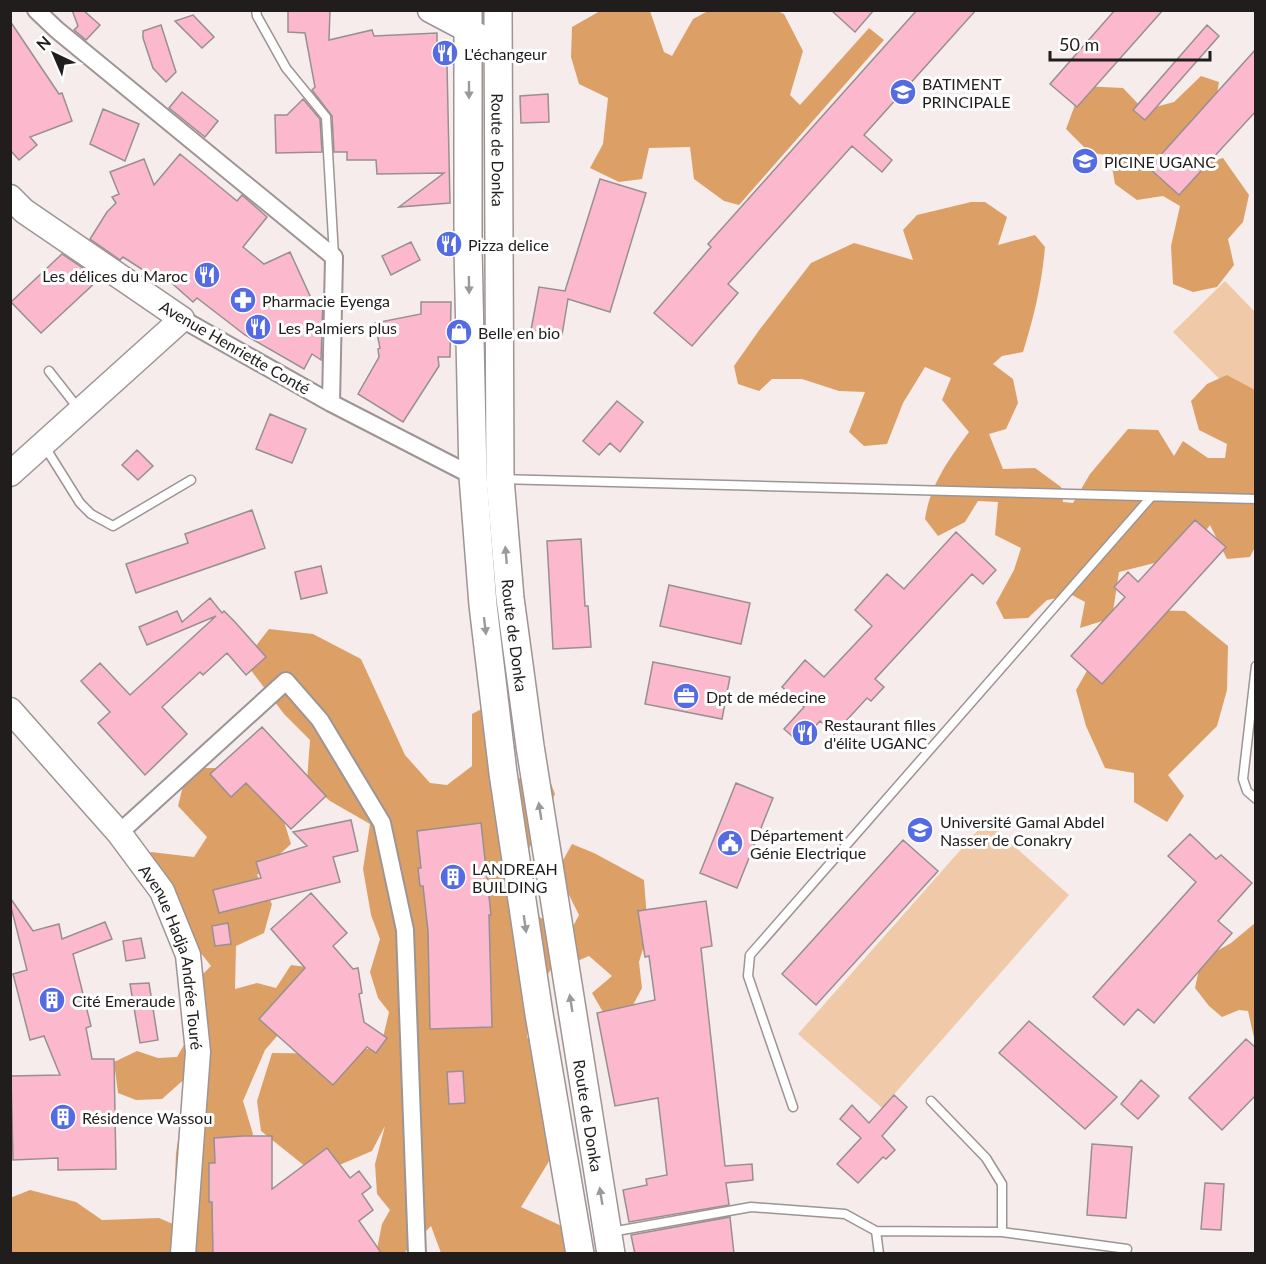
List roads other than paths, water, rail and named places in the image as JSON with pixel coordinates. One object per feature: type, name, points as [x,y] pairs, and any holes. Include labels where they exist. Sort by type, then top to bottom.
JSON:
[{"type":"main road","points":[[430,10],[469,21],[498,46]]},
{"type":"main road","name":"Route de Donka","points":[[498,10],[500,479],[510,598],[530,746],[609,1243]]},
{"type":"main road","name":"Route de Donka","points":[[469,21],[468,248],[473,476],[483,604],[503,773],[539,1014],[580,1254]]},
{"type":"main road","name":"Avenue Henriette Conté","points":[[10,197],[24,211],[182,319]]},
{"type":"main road","points":[[10,474],[182,319]]},
{"type":"main road","name":"Avenue Hadja Andrée Touré","points":[[10,710],[119,832],[162,891],[188,955],[198,1052],[183,1254]]},
{"type":"street","points":[[36,10],[57,30],[334,257],[331,403]]},
{"type":"street","name":"Avenue Henriette Conté","points":[[182,319],[331,403],[473,476]]},
{"type":"street","points":[[119,832],[286,681],[320,720],[382,823],[405,930],[417,1254]]},
{"type":"lane","points":[[256,10],[257,16],[286,68],[326,117],[334,257]]},
{"type":"lane","points":[[49,371],[81,411]]},
{"type":"lane","points":[[43,444],[80,503],[91,514],[113,526],[191,480]]},
{"type":"lane","points":[[500,479],[1256,500]]},
{"type":"lane","points":[[793,1107],[748,976],[750,955],[1151,497]]},
{"type":"lane","points":[[1256,666],[1243,779],[1247,791],[1256,799]]},
{"type":"lane","points":[[931,1101],[986,1158],[1002,1184],[1002,1232]]},
{"type":"lane","points":[[609,1243],[751,1208],[845,1214],[876,1231],[1002,1232],[1127,1249]]},
{"type":"lane","points":[[876,1231],[879,1254]]},
{"type":"place","name":"L'échangeur","points":[[445,53]]},
{"type":"place","name":"BATIMENT PRINCIPALE","points":[[903,92]]},
{"type":"place","name":"PICINE UGANC","points":[[1085,161]]},
{"type":"place","name":"Pizza delice","points":[[449,244]]},
{"type":"place","name":"Les délices du Maroc","points":[[207,275]]},
{"type":"place","name":"Pharmacie Eyenga","points":[[243,300]]},
{"type":"place","name":"Les Palmiers plus","points":[[258,327]]},
{"type":"place","name":"Belle en bio","points":[[459,332]]},
{"type":"place","name":"Dpt de médecine","points":[[686,696]]},
{"type":"place","name":"Restaurant filles d'élite UGANC","points":[[805,733]]},
{"type":"place","name":"Université Gamal Abdel Nasser de Conakry","points":[[920,830]]},
{"type":"place","name":"Département Génie Electrique","points":[[730,843]]},
{"type":"place","name":"LANDREAH BUILDING","points":[[453,877]]},
{"type":"place","name":"Cité Emeraude","points":[[52,1000]]},
{"type":"place","name":"Résidence Wassou","points":[[63,1117]]}]
